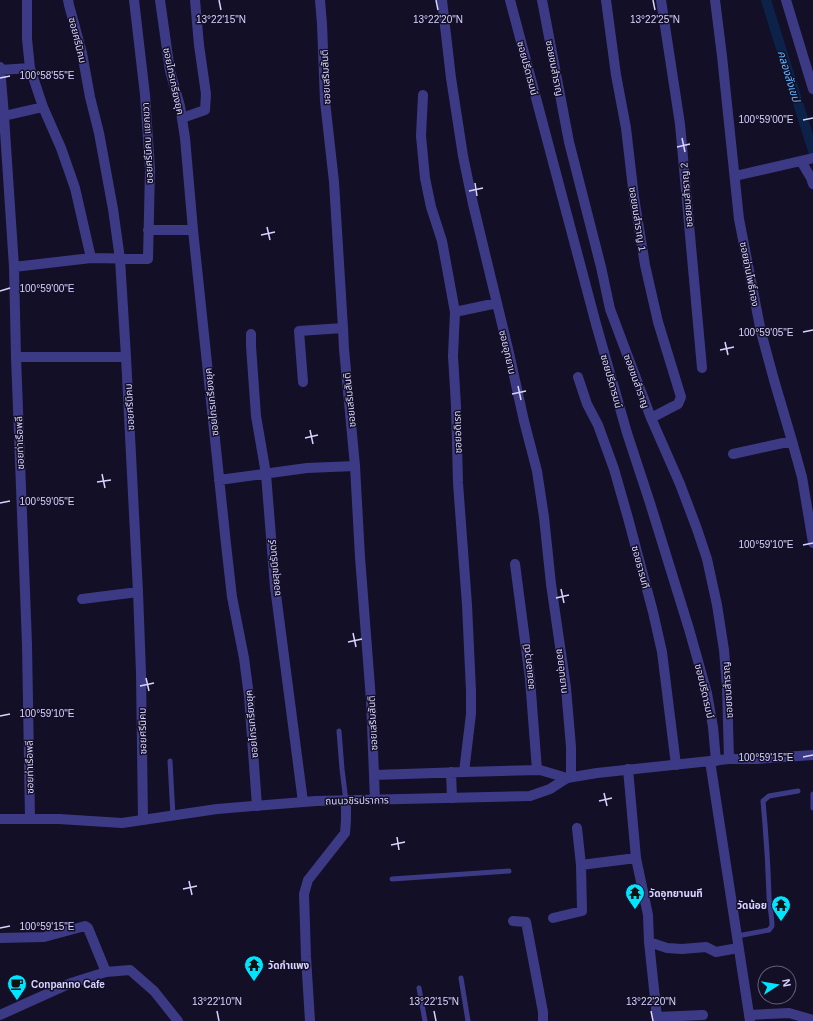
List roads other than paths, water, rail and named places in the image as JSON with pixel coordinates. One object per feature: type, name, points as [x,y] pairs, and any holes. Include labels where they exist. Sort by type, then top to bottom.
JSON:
[{"type":"street","points":[[27,0],[27,39],[30,68],[43,107],[61,148],[75,188],[91,258]]},
{"type":"street","name":"ซอยศรีนิคม","points":[[68,0],[68,5],[82,53],[90,97],[99,133],[113,209],[120,259],[138,592],[141,673],[143,820]]},
{"type":"street","name":"ซอยศรีนิคม แยกขวา","points":[[120,259],[148,259],[150,169],[145,95],[134,0]]},
{"type":"street","name":"ซอยไกรเกรียงยุค","points":[[160,0],[170,71],[180,106],[185,138],[232,597],[244,658],[249,696],[257,806]]},
{"type":"street","points":[[182,118],[205,110],[206,94],[199,45],[195,0]]},
{"type":"street","name":"ซอยเสริมสันติ","points":[[320,0],[326,101],[334,182],[344,328],[344,349],[355,466],[360,557],[371,700],[375,800]]},
{"type":"street","name":"ซอยอุทยาน","points":[[442,0],[462,156],[537,471],[570,723],[571,747],[569,777]]},
{"type":"street","name":"ซอยปรีดารมน์","points":[[510,0],[624,426],[650,503],[707,693],[713,727],[713,761],[749,1018]]},
{"type":"street","name":"ซอยชมสำราญ","points":[[542,0],[569,142],[601,267],[610,309],[651,418],[698,529],[707,559],[724,650],[727,687],[729,759]]},
{"type":"street","name":"ซอยชมสำราญ 1","points":[[606,0],[645,265],[658,322],[681,397],[678,404],[651,418]]},
{"type":"street","name":"ซอยชมสำราญ 2","points":[[661,0],[680,124],[702,368]]},
{"type":"street","name":"ซอยย่านโพธิ์ทอง","points":[[715,0],[739,220],[761,332],[803,482],[813,543]]},
{"type":"street","points":[[786,0],[813,89]]},
{"type":"street","name":"ซอยท่าเรือพลี","points":[[0,67],[14,266],[16,357],[28,644],[30,819]]},
{"type":"street","points":[[0,70],[30,68]]},
{"type":"street","name":"ซอยอดิเรก","points":[[423,95],[421,136],[425,178],[431,207],[442,241],[455,312],[453,356],[458,483],[467,605],[471,691],[471,714],[464,772]]},
{"type":"street","points":[[4,116],[43,107]]},
{"type":"street","points":[[735,176],[806,160],[813,184]]},
{"type":"street","points":[[148,230],[194,230]]},
{"type":"street","points":[[14,266],[91,258],[120,259]]},
{"type":"street","points":[[455,312],[497,303]]},
{"type":"street","points":[[303,382],[299,331],[344,328]]},
{"type":"street","name":"ซอยสุขนิรันดร์","points":[[251,334],[250,346],[256,416],[266,474],[275,587],[303,802]]},
{"type":"street","points":[[16,357],[126,357]]},
{"type":"street","name":"ซอยธารนที","points":[[578,377],[587,404],[598,425],[614,469],[653,612],[662,652],[676,765]]},
{"type":"street","points":[[733,454],[792,441]]},
{"type":"street","points":[[219,480],[307,468],[355,466]]},
{"type":"street","points":[[803,482],[813,480]]},
{"type":"street","name":"ซอยเอกวุฒิ","points":[[515,564],[530,679],[537,770]]},
{"type":"street","points":[[82,599],[138,592]]},
{"type":"street","name":"ถนนวชิรปราการ","points":[[0,819],[59,819],[122,823],[217,808],[303,802],[530,796],[550,789],[569,777],[628,769],[729,759],[813,756]]},
{"type":"street","points":[[628,769],[636,858],[648,915],[649,942],[658,1019],[703,1015]]},
{"type":"street","points":[[374,775],[540,770],[569,777]]},
{"type":"street","points":[[451,772],[452,798]]},
{"type":"street","points":[[310,1021],[304,894],[308,880],[344,833],[346,801]]},
{"type":"street","points":[[553,918],[582,911],[582,865],[577,828]]},
{"type":"street","points":[[582,865],[636,858]]},
{"type":"street","points":[[513,921],[526,922],[544,1012],[543,1021]]},
{"type":"street","points":[[0,938],[47,937],[85,926],[88,928],[106,972]]},
{"type":"street","points":[[649,942],[667,948],[682,949],[706,947],[716,952],[738,948]]},
{"type":"street","points":[[2,1017],[71,983],[106,972],[130,970],[154,991],[178,1021]]},
{"type":"street","points":[[749,1018],[789,1013],[813,1020]]},
{"type":"lane","points":[[339,732],[346,801]]},
{"type":"lane","points":[[170,762],[173,816]]},
{"type":"lane","points":[[737,936],[769,930],[772,926],[763,801],[769,796],[798,791]]},
{"type":"lane","points":[[813,794],[813,808]]},
{"type":"lane","points":[[392,878],[509,871]]},
{"type":"lane","points":[[461,978],[468,1021]]},
{"type":"lane","points":[[419,988],[426,1021]]},
{"type":"waterway","name":"คลองสังเขป","points":[[766,0],[813,151]]},
{"type":"place","name":"วัดอุทยานนที","points":[[635,910]]},
{"type":"place","name":"วัดน้อย","points":[[781,922]]},
{"type":"place","name":"วัดกำแพง","points":[[254,982]]},
{"type":"place","name":"Conpanno Cafe","points":[[17,1001]]}]
